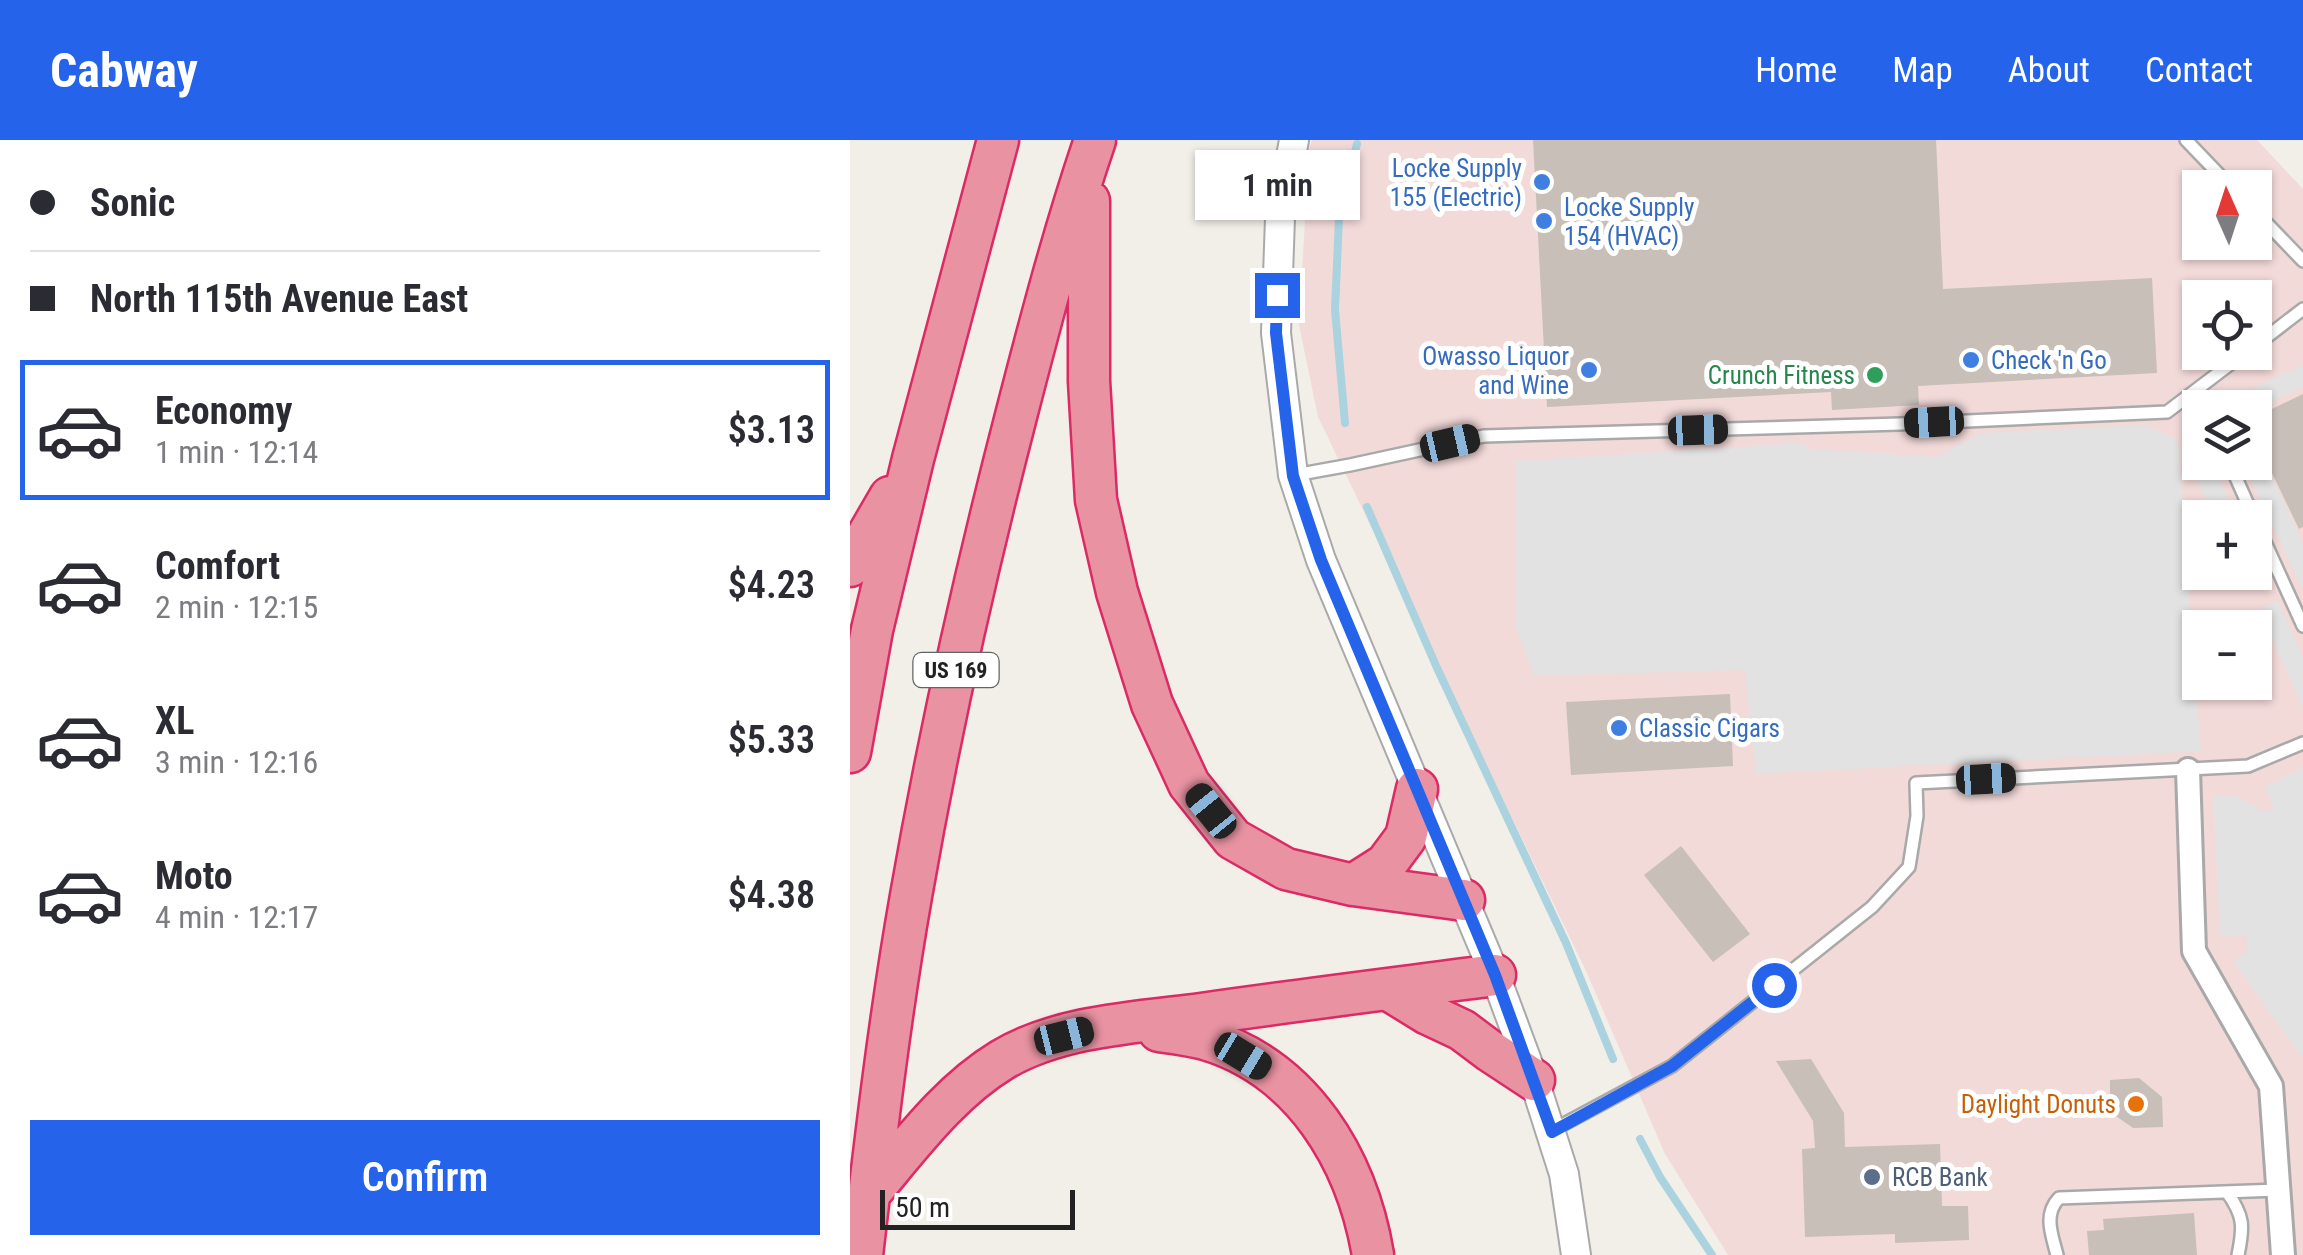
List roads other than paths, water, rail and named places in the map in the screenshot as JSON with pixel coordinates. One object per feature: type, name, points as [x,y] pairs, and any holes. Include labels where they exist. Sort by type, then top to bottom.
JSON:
[{"type":"highway","points":[[850,752],[872,630],[912,460],[998,140]]},
{"type":"highway","points":[[1092,148],[1089,381],[1096,500],[1117,592],[1152,704],[1189,784],[1233,838],[1286,869],[1354,884],[1464,900]]},
{"type":"highway","name":"US 169","points":[[862,1255],[911,896],[947,710],[992,507],[1045,302],[1092,148]]},
{"type":"highway","points":[[850,566],[912,460]]},
{"type":"highway","points":[[1354,884],[1386,864],[1406,837],[1417,789]]},
{"type":"highway","points":[[869,1194],[931,1121],[966,1088],[1003,1059],[1044,1041],[1124,1024],[1495,975]]},
{"type":"highway","points":[[1389,990],[1462,1030],[1534,1080]]},
{"type":"highway","points":[[1124,1024],[1206,1039],[1274,1075],[1303,1101],[1346,1163],[1369,1230],[1373,1255]]},
{"type":"street","points":[[1294,140],[1280,218],[1276,333],[1293,476],[1321,560],[1495,975],[1534,1080],[1564,1174],[1576,1255]]},
{"type":"street","points":[[2188,770],[2194,951],[2272,1086],[2283,1255]]},
{"type":"lane","points":[[2186,140],[2215,170]]},
{"type":"lane","points":[[2272,229],[2303,261]]},
{"type":"lane","points":[[2272,333],[2303,309]]},
{"type":"lane","points":[[2196,390],[2222,370]]},
{"type":"lane","points":[[1293,476],[1484,436],[2167,412],[2182,401]]},
{"type":"lane","points":[[2272,558],[2303,626]]},
{"type":"lane","points":[[1552,1132],[1672,1066],[1872,907],[1909,867],[1917,816],[1916,783],[2248,766],[2303,743]]},
{"type":"lane","points":[[2057,1255],[2049,1222],[2052,1205],[2058,1198],[2278,1190]]},
{"type":"lane","points":[[2226,1192],[2239,1208],[2244,1229],[2238,1255]]},
{"type":"waterway","points":[[1345,423],[1335,310],[1339,218],[1357,144]]},
{"type":"waterway","points":[[1367,507],[1437,668],[1566,943],[1613,1059]]},
{"type":"waterway","points":[[1640,1139],[1660,1177],[1712,1255]]},
{"type":"place","name":"Locke Supply 155 (Electric)","points":[[1542,182]]},
{"type":"place","name":"Locke Supply 154 (HVAC)","points":[[1544,221]]},
{"type":"place","name":"Check 'n Go","points":[[1971,360]]},
{"type":"place","name":"Owasso Liquor and Wine","points":[[1589,370]]},
{"type":"place","name":"Crunch Fitness","points":[[1875,375]]},
{"type":"place","name":"Classic Cigars","points":[[1619,728]]},
{"type":"place","name":"Daylight Donuts","points":[[2136,1104]]},
{"type":"place","name":"RCB Bank","points":[[1872,1177]]}]
